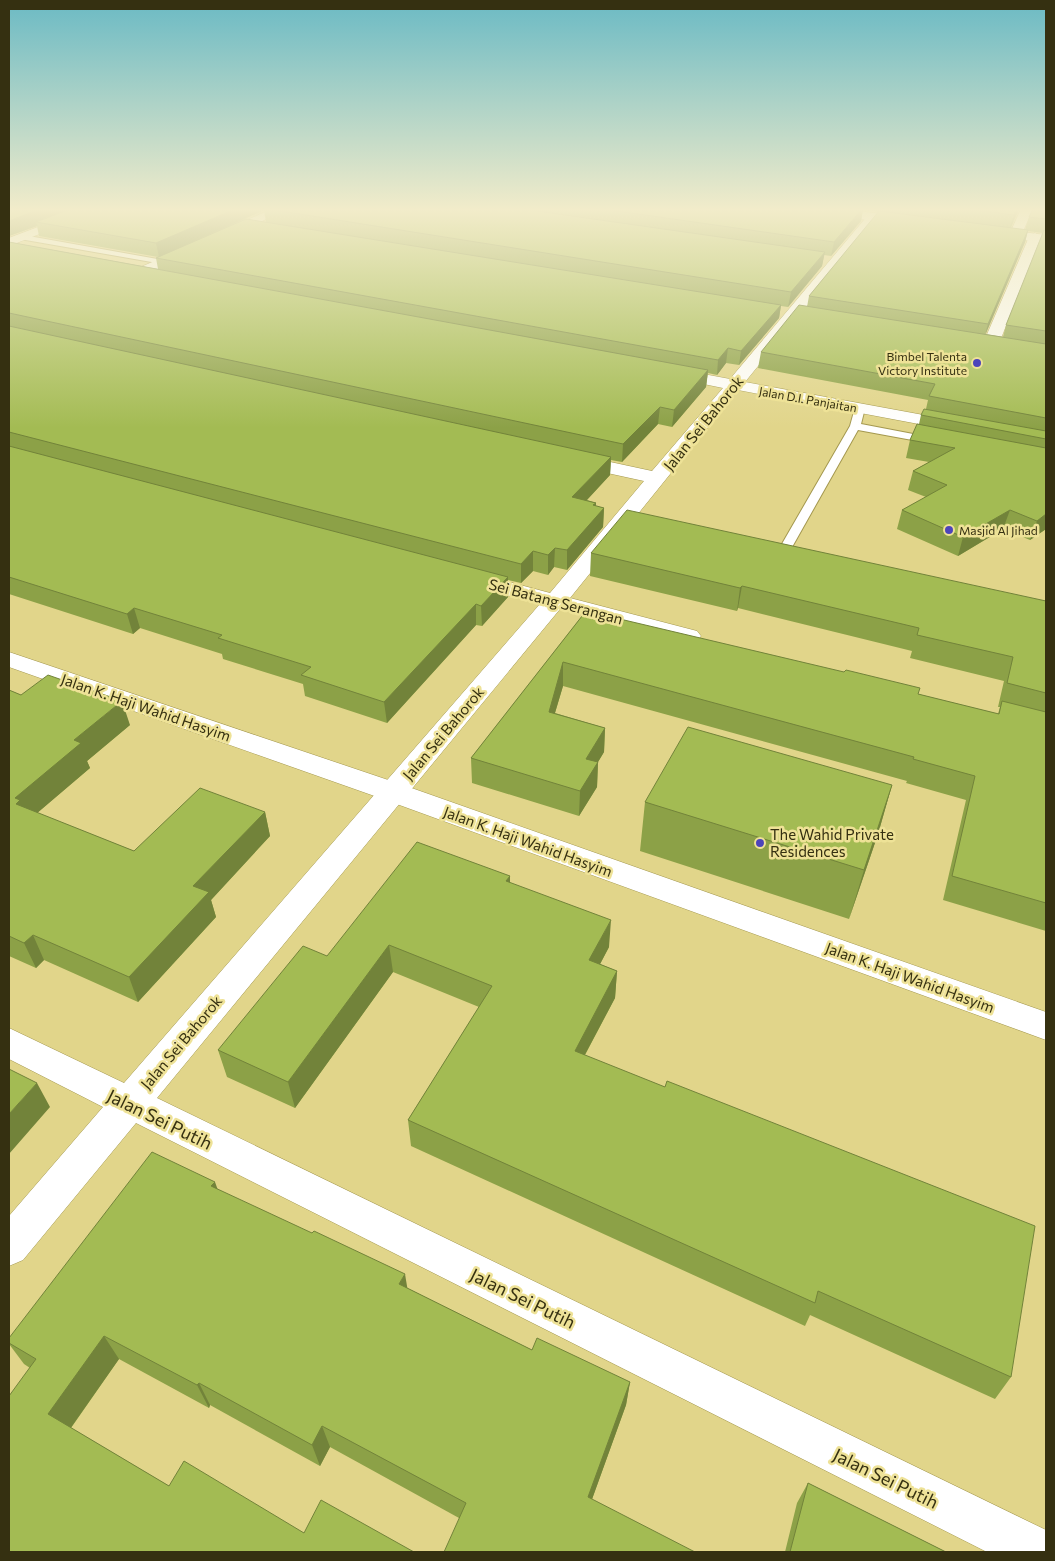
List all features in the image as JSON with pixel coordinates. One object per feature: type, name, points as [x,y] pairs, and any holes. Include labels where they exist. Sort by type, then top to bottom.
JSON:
[{"type":"street","name":"Jalan Sei Bahorok","points":[[9,1246],[555,601],[632,523],[658,478],[791,315],[812,282]]},
{"type":"street","points":[[990,346],[1019,282]]},
{"type":"street","points":[[972,343],[1009,349]]},
{"type":"street","name":"Jalan D.I. Panjaitan","points":[[655,370],[968,428]]},
{"type":"street","points":[[561,457],[658,478]]},
{"type":"street","name":"Sei Batang Serangan","points":[[450,573],[709,641]]},
{"type":"street","name":"Jalan K. Haji Wahid Hasyim","points":[[9,660],[392,792],[1046,1026]]},
{"type":"street","name":"Jalan Sei Putih","points":[[9,1043],[128,1104],[1038,1552]]},
{"type":"lane","points":[[781,556],[855,426],[860,408]]},
{"type":"lane","points":[[855,426],[941,442]]},
{"type":"building","points":[[9,282],[227,282],[708,370],[674,410],[660,407],[623,444],[9,313]]},
{"type":"building","points":[[287,282],[637,282],[781,305],[741,351],[728,348],[718,360]]},
{"type":"building","points":[[727,282],[800,282],[791,292]]},
{"type":"building","points":[[821,282],[1006,282],[988,324],[809,296]]},
{"type":"building","points":[[1023,282],[1046,282],[1046,331],[1006,325]]},
{"type":"building","points":[[799,305],[1046,344],[1046,418],[929,396],[935,384],[761,352]]},
{"type":"building","points":[[9,326],[611,457],[572,497],[596,503],[593,505],[604,508],[567,550],[555,548],[548,555],[533,551],[521,564],[9,432]]},
{"type":"building","points":[[924,409],[1046,431],[1046,439],[921,415]]},
{"type":"building","points":[[917,424],[1046,448],[1046,514],[1037,521],[1010,510],[963,537],[902,510],[947,485],[913,471],[955,448],[910,440]]},
{"type":"building","points":[[9,446],[508,577],[481,606],[476,604],[384,702],[301,675],[311,667],[218,638],[222,635],[134,608],[127,614],[9,577]]},
{"type":"building","points":[[627,510],[1046,601],[1046,693],[1007,683],[1013,657],[917,635],[919,628],[591,553]]},
{"type":"building","points":[[586,611],[920,688],[918,694],[999,714],[1002,701],[1046,712],[1046,903],[952,876],[975,776],[913,759],[914,757],[563,662],[549,712],[605,728],[586,759],[598,762],[580,791],[471,758]]},
{"type":"building","points":[[48,675],[122,701],[74,740],[81,743],[15,798],[20,800],[16,804],[134,851],[200,788],[265,812],[193,886],[209,892],[129,977],[33,935],[24,943],[9,936],[9,690],[21,695]]},
{"type":"building","points":[[688,727],[892,785],[864,870],[645,802]]},
{"type":"building","points":[[417,842],[510,876],[506,881],[611,920],[589,960],[617,971],[575,1051],[665,1087],[667,1081],[1035,1226],[1011,1377],[818,1291],[815,1303],[408,1120],[492,986],[389,945],[288,1082],[218,1050],[303,946],[327,956]]},
{"type":"building","points":[[9,1069],[37,1083],[9,1114]]},
{"type":"building","points":[[152,1152],[215,1182],[211,1186],[312,1233],[314,1231],[405,1274],[399,1284],[532,1350],[537,1338],[630,1382],[588,1497],[695,1552],[444,1552],[466,1503],[322,1426],[312,1445],[199,1383],[197,1385],[104,1336],[48,1414],[169,1486],[184,1461],[304,1533],[321,1500],[414,1552],[9,1552],[9,1396],[36,1359],[9,1343],[9,1338]]},
{"type":"building","points":[[808,1483],[946,1552],[790,1552]]},
{"type":"place","name":"Bimbel Talenta Victory Institute","points":[[977,363]]},
{"type":"place","name":"Masjid Al Jihad","points":[[949,530]]},
{"type":"place","name":"The Wahid Private Residences","points":[[760,843]]}]
